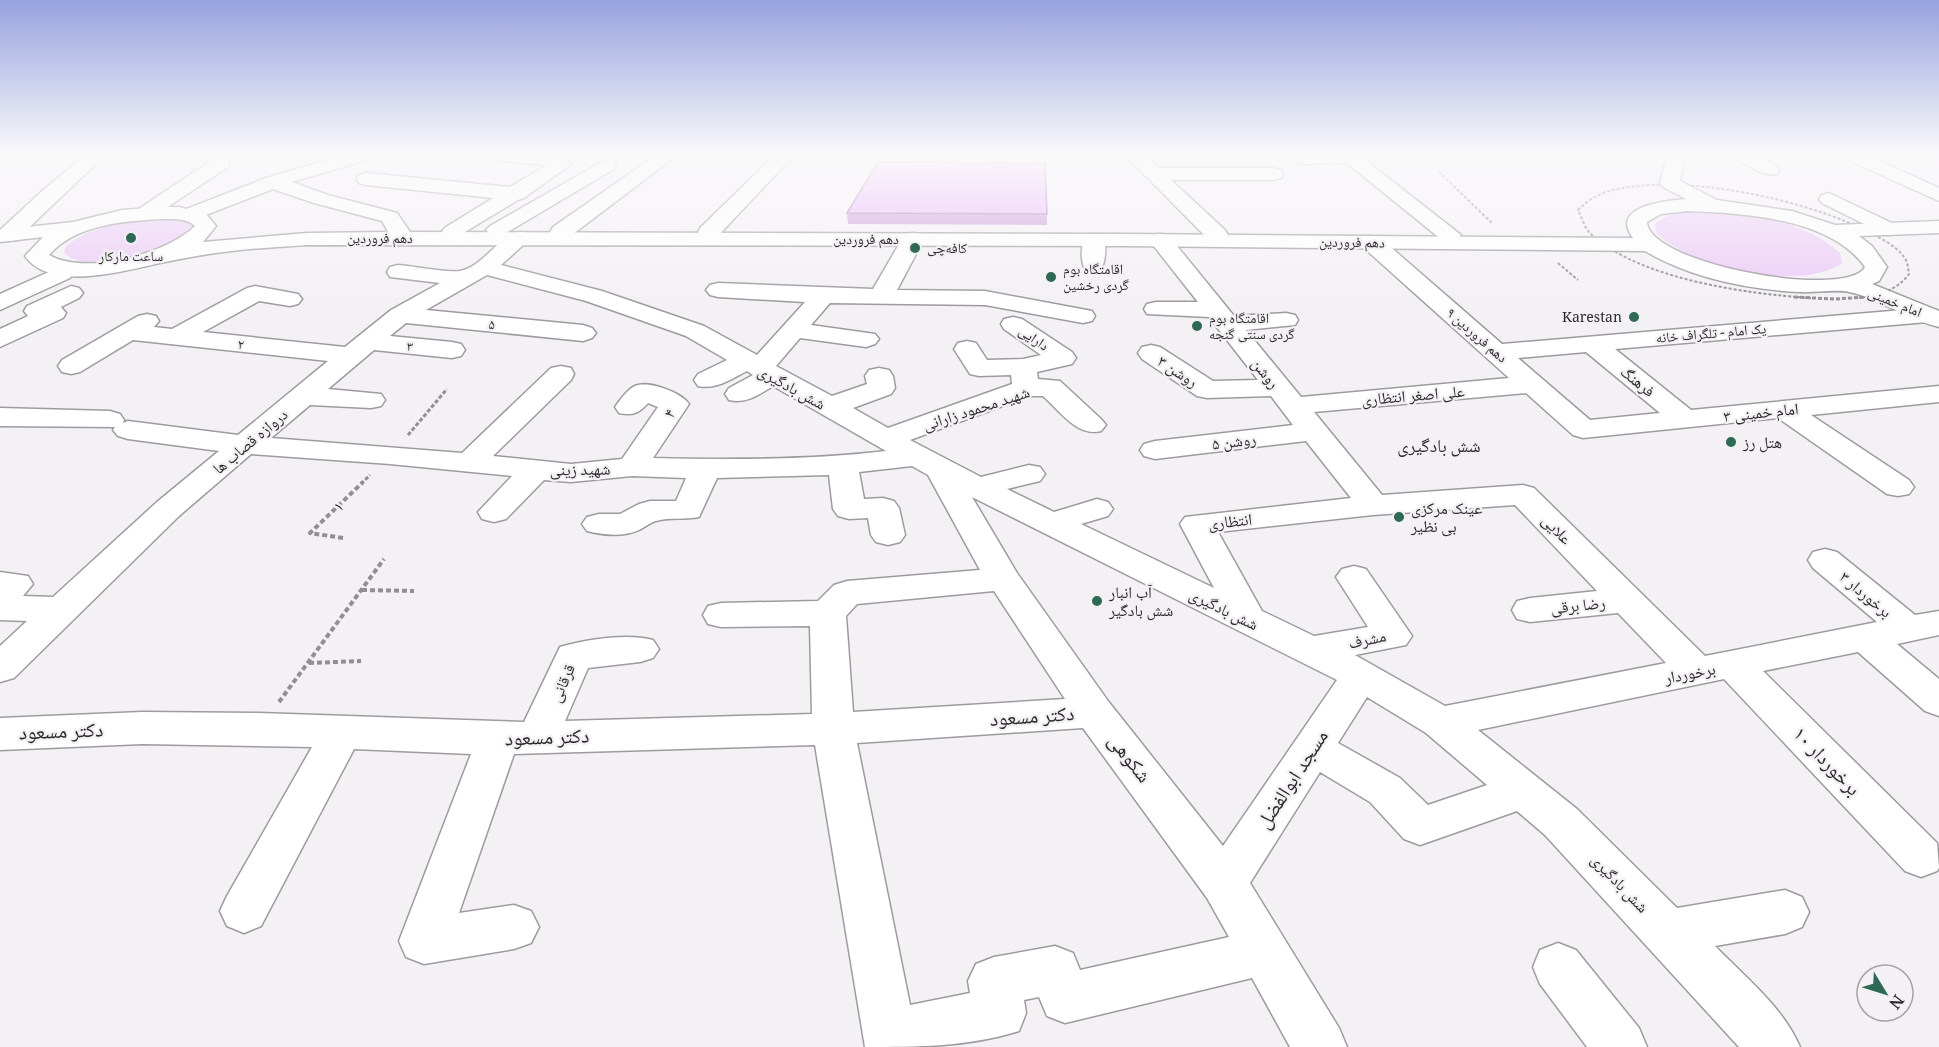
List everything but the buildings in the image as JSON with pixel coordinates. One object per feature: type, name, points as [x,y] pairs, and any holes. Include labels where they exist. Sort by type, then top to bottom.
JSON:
[{"type":"street","points":[[4,236],[38,205]]},
{"type":"street","points":[[144,214],[158,205]]},
{"type":"street","points":[[4,236],[88,225],[144,214],[199,220],[228,205]]},
{"type":"street","points":[[343,205],[390,217],[399,232]]},
{"type":"street","points":[[434,205],[487,212]]},
{"type":"street","points":[[453,231],[499,205]]},
{"type":"street","points":[[495,231],[539,205]]},
{"type":"street","points":[[561,232],[598,205]]},
{"type":"street","points":[[709,232],[736,205]]},
{"type":"street","points":[[1186,205],[1217,235]]},
{"type":"street","points":[[1413,205],[1450,235]]},
{"type":"street","points":[[1643,205],[1636,227],[1645,240],[1695,266],[1744,280],[1785,286],[1822,287],[1851,284],[1870,277],[1876,267],[1871,255],[1856,243],[1832,231],[1773,213],[1712,205],[1678,205]]},
{"type":"street","points":[[1839,205],[1889,229]]},
{"type":"street","points":[[0,303],[182,247],[201,236],[199,220]]},
{"type":"street","name":"دهم فروردین","points":[[199,220],[245,231],[1504,235],[1596,240]]},
{"type":"street","points":[[70,281],[36,256],[43,246],[61,235],[88,225]]},
{"type":"street","points":[[1832,231],[1939,227]]},
{"type":"street","name":"دروازه قصاب ها","points":[[0,668],[168,509],[400,315],[474,272],[520,238]]},
{"type":"street","name":"دهم فروردین","points":[[154,257],[224,245],[307,239],[1371,242],[1645,240]]},
{"type":"street","points":[[881,297],[913,239]]},
{"type":"street","points":[[1093,264],[1094,240]]},
{"type":"street","name":"روشن","points":[[1160,240],[1373,506]]},
{"type":"street","name":"دهم فروردین ۹","points":[[1371,242],[1583,429]]},
{"type":"street","points":[[11,258],[44,264]]},
{"type":"street","points":[[398,273],[474,272]]},
{"type":"street","name":"شش بادگیری","points":[[474,272],[594,296],[695,331],[754,375],[829,407],[928,462],[1361,675],[1440,722],[1561,822],[1744,1012],[1773,1047]]},
{"type":"street","points":[[0,339],[54,313],[36,311],[70,281]]},
{"type":"street","name":"امام خمینی","points":[[1851,284],[1933,318]]},
{"type":"street","points":[[718,290],[823,297],[985,298],[1083,315]]},
{"type":"street","points":[[176,337],[255,293],[290,299]]},
{"type":"street","points":[[708,380],[754,375],[823,297]]},
{"type":"street","points":[[1156,309],[1220,317],[1286,320]]},
{"type":"street","points":[[71,366],[156,315]]},
{"type":"street","name":"۵","points":[[400,315],[583,333]]},
{"type":"street","name":"یک امام - تلگراف خانه","points":[[1496,352],[1933,318]]},
{"type":"street","name":"دارایی","points":[[1013,324],[1063,358],[1024,378]]},
{"type":"street","points":[[793,330],[866,339]]},
{"type":"street","name":"۲","points":[[129,332],[360,349]]},
{"type":"street","name":"فرهنگ","points":[[1591,344],[1685,419]]},
{"type":"street","name":"۳","points":[[360,349],[452,351]]},
{"type":"street","points":[[967,349],[979,368],[1024,378]]},
{"type":"street","name":"روشن ۳","points":[[1151,353],[1207,390],[1284,396]]},
{"type":"street","points":[[468,463],[561,374]]},
{"type":"street","points":[[829,407],[881,388],[879,376]]},
{"type":"street","name":"شهید محمود زارانی","points":[[885,439],[1024,378],[1050,387],[1091,425]]},
{"type":"street","name":"علی اصغر انتظاری","points":[[1284,396],[1533,384]]},
{"type":"street","name":"۴","points":[[629,407],[644,392],[675,404],[632,467]]},
{"type":"street","name":"امام خمینی ۳","points":[[1583,429],[1939,394]]},
{"type":"street","points":[[304,396],[371,400]]},
{"type":"street","points":[[1783,410],[1898,487]]},
{"type":"street","name":"شهید زینی","points":[[0,417],[119,425],[245,445],[390,455],[571,473],[632,467],[705,469],[928,462]]},
{"type":"street","name":"روشن ۵","points":[[1155,450],[1313,431]]},
{"type":"street","name":"شکوهی","points":[[928,462],[1003,579],[1094,712],[1224,883],[1320,1047]]},
{"type":"street","points":[[843,465],[849,509],[883,508],[888,535]]},
{"type":"street","points":[[599,524],[626,524],[650,511],[688,510],[705,469]]},
{"type":"street","points":[[494,512],[536,470]]},
{"type":"street","points":[[980,488],[1029,474]]},
{"type":"street","name":"علایی","points":[[1373,506],[1523,495],[1627,600],[1715,668]]},
{"type":"street","name":"انتظاری","points":[[1249,621],[1197,524],[1373,506]]},
{"type":"street","points":[[1052,523],[1097,509]]},
{"type":"street","name":"برخوردار ۳","points":[[1825,560],[1924,626]]},
{"type":"street","name":"مشرف","points":[[1310,650],[1393,636],[1354,576]]},
{"type":"street","points":[[1003,579],[847,593],[828,614],[833,729],[892,1041],[1000,1013],[994,981],[1055,970],[1065,998],[1265,952]]},
{"type":"street","points":[[0,583],[15,584],[0,598]]},
{"type":"street","name":"رضا برقی","points":[[1530,610],[1627,600]]},
{"type":"street","points":[[0,608],[61,609]]},
{"type":"street","points":[[721,615],[828,614]]},
{"type":"street","name":"برخوردار","points":[[1440,722],[1924,626]]},
{"type":"street","points":[[1864,637],[1939,701]]},
{"type":"street","name":"قرقانی","points":[[518,738],[574,656],[640,649]]},
{"type":"street","name":"برخوردار ۱۰","points":[[1715,668],[1921,857]]},
{"type":"street","name":"مسجد ابوالفضل","points":[[1224,883],[1361,675]]},
{"type":"street","name":"دکتر مسعود","points":[[0,734],[142,728],[259,729],[518,738],[833,729],[1094,712]]},
{"type":"street","points":[[244,911],[342,732]]},
{"type":"street","points":[[514,927],[424,940],[518,738]]},
{"type":"street","points":[[1313,748],[1386,790],[1420,826],[1523,791]]},
{"type":"street","points":[[1668,932],[1785,912]]},
{"type":"street","points":[[1558,967],[1620,1047]]},
{"type":"path","points":[[1473,205],[1504,235]]},
{"type":"path","points":[[1583,205],[1578,210],[1579,222],[1596,240],[1635,262],[1679,277],[1732,290],[1837,299],[1877,294],[1900,286],[1909,274],[1906,259],[1890,244],[1832,215],[1797,205]]},
{"type":"path","points":[[390,455],[447,389]]},
{"type":"path","name":"۱","points":[[343,538],[310,533],[390,455]]},
{"type":"path","points":[[259,729],[384,559]]},
{"type":"path","points":[[361,591],[414,591]]},
{"type":"path","points":[[308,663],[361,661]]},
{"type":"shaded area","points":[[1702,211],[1757,217],[1793,226],[1826,242],[1840,253],[1842,263],[1823,272],[1800,276],[1774,276],[1746,272],[1694,256],[1672,245],[1656,233],[1655,224],[1666,217],[1683,212]]},
{"type":"shaded area","points":[[166,218],[190,223],[194,228],[191,234],[127,258],[92,262],[77,260],[64,253],[66,246],[89,232],[114,224]]},
{"type":"place","name":"ساعت مارکار","points":[[131,238]]},
{"type":"place","name":"کافه‌چی","points":[[915,248]]},
{"type":"place","name":"اقامتگاه بوم گردی رخشین","points":[[1051,277]]},
{"type":"place","name":"Karestan","points":[[1634,317]]},
{"type":"place","name":"اقامتگاه بوم گردی سنتی گنجه","points":[[1197,326]]},
{"type":"place","name":"هتل رز","points":[[1731,442]]},
{"type":"place","name":"عینک مرکزی بی نظیر","points":[[1399,517]]},
{"type":"place","name":"آب انبار شش بادگیر","points":[[1097,601]]},
{"type":"district","name":"شش بادگیری","points":[[1439,446]]}]
